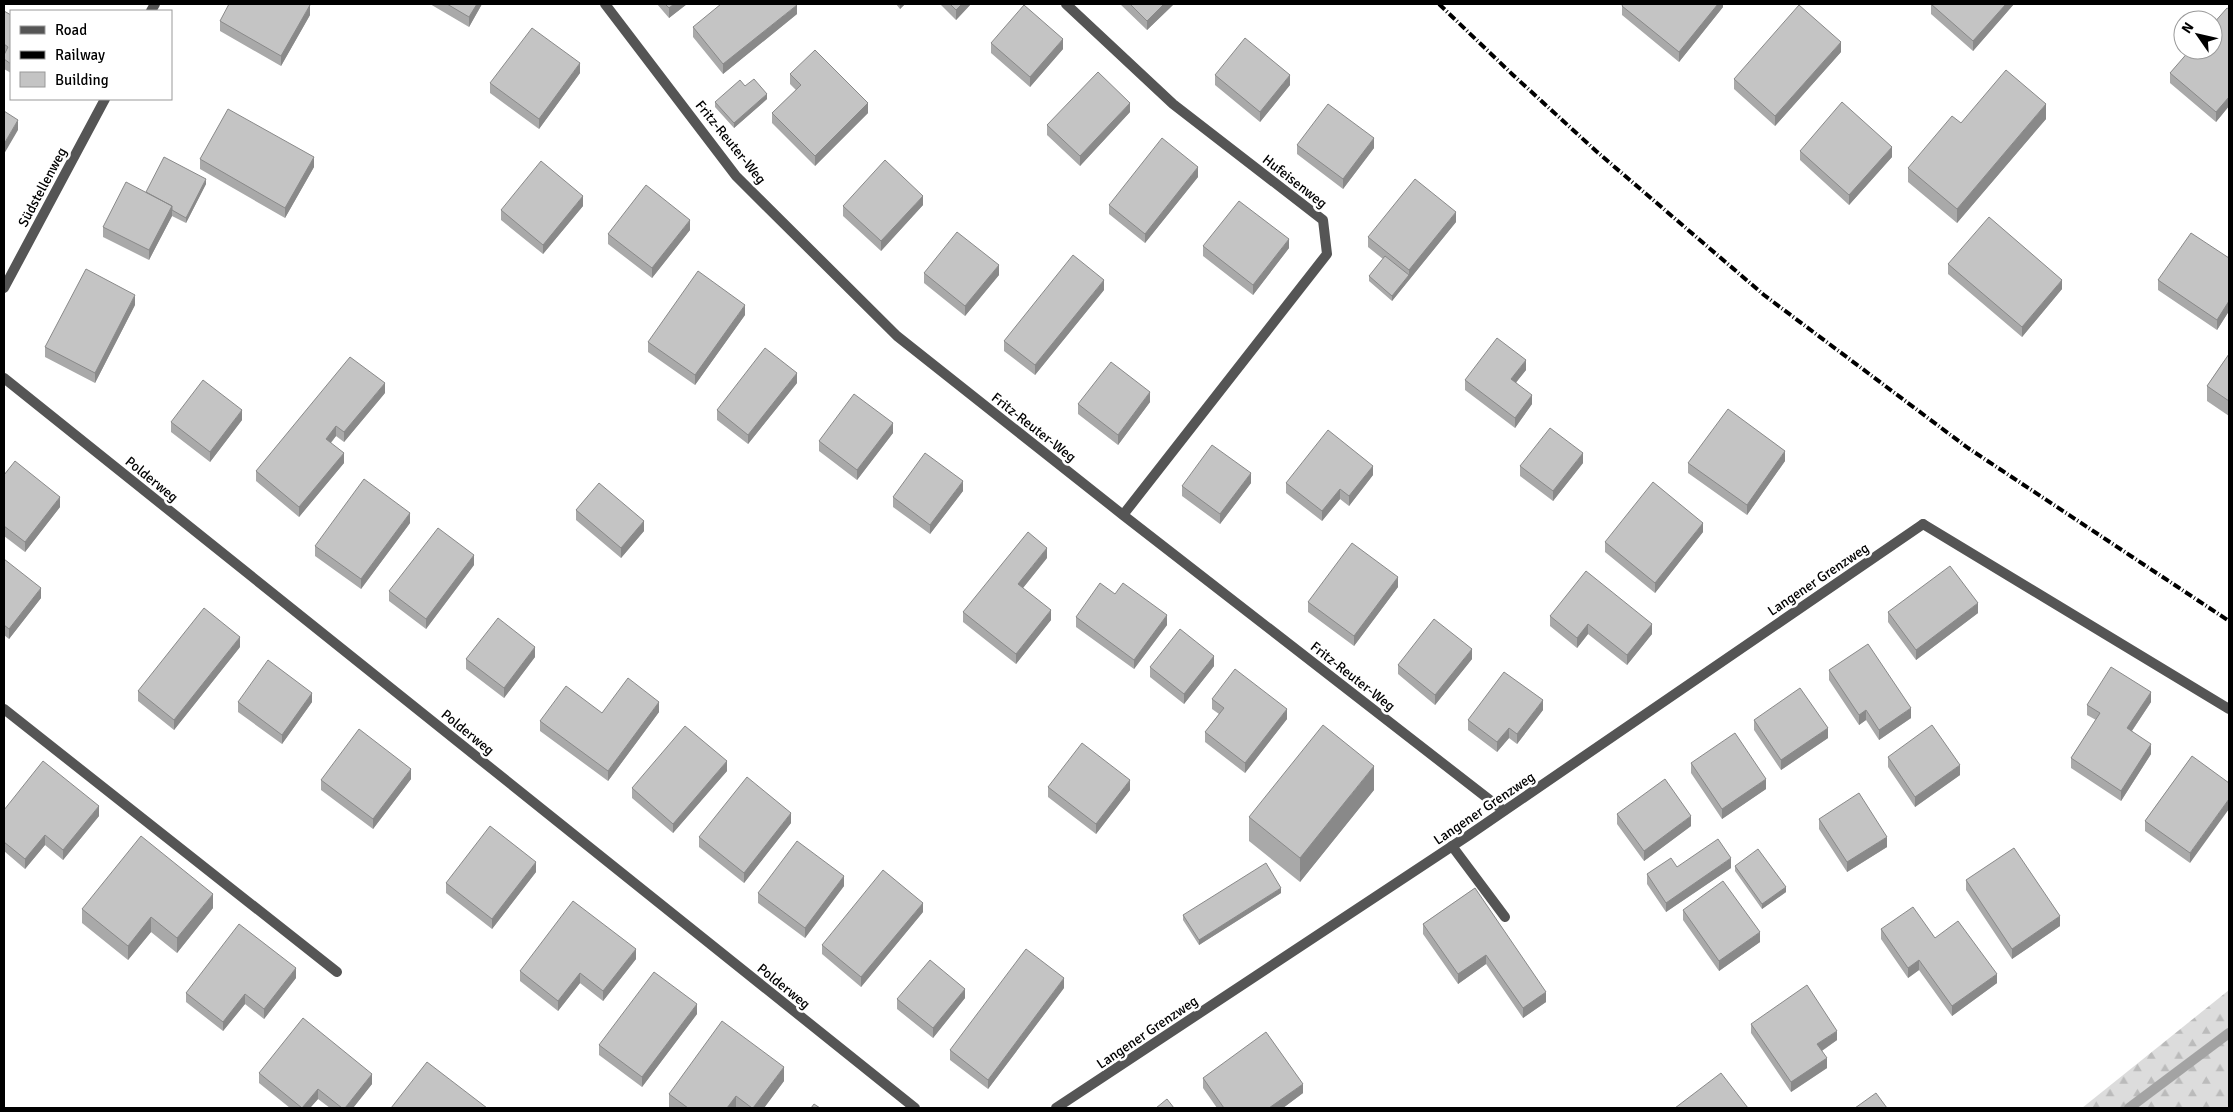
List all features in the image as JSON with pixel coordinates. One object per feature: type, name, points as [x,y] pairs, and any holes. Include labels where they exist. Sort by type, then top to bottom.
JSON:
[{"type":"street","name":"Fritz-Reuter-Weg","points":[[605,4],[736,176],[897,336],[1123,515],[1504,811]]},
{"type":"street","name":"Hufeisenweg","points":[[1066,4],[1173,104],[1323,220],[1327,254],[1123,515]]},
{"type":"street","name":"Südstellenweg","points":[[4,288],[104,100]]},
{"type":"street","name":"Polderweg","points":[[4,378],[915,1108]]},
{"type":"street","name":"Langener Grenzweg","points":[[1056,1108],[1452,846],[1924,524],[2229,709]]},
{"type":"street","points":[[4,709],[337,972]]},
{"type":"street","points":[[1452,846],[1505,917]]},
{"type":"green space","points":[[2229,990],[2229,1108],[2082,1108]]},
{"type":"building","points":[[229,4],[310,5],[281,56],[220,21]]},
{"type":"building","points":[[447,4],[477,4],[469,17]]},
{"type":"building","points":[[665,4],[674,4],[669,8]]},
{"type":"building","points":[[721,4],[797,5],[723,64],[693,27]]},
{"type":"building","points":[[950,4],[962,4],[956,10]]},
{"type":"building","points":[[1130,4],[1164,4],[1147,21]]},
{"type":"building","points":[[1623,4],[1718,4],[1679,52],[1622,6]]},
{"type":"building","points":[[1931,4],[2006,4],[1973,41]]},
{"type":"building","points":[[1024,5],[1063,39],[1030,77],[991,43]]},
{"type":"building","points":[[1799,5],[1841,42],[1775,116],[1734,79]]},
{"type":"building","points":[[2227,8],[2229,9],[2229,97],[2216,112],[2170,73],[2181,60],[2223,60],[2223,13]]},
{"type":"building","points":[[4,11],[10,14],[10,63],[4,59],[8,47],[4,44]]},
{"type":"building","points":[[532,28],[580,63],[539,119],[490,83]]},
{"type":"building","points":[[1245,38],[1290,75],[1260,112],[1215,75]]},
{"type":"building","points":[[815,50],[868,103],[815,156],[772,113],[801,85],[790,74]]},
{"type":"building","points":[[2006,70],[2046,104],[1957,209],[1908,168],[1952,116],[1961,123]]},
{"type":"building","points":[[1098,72],[1130,103],[1080,156],[1047,125]]},
{"type":"building","points":[[754,79],[767,94],[734,123],[715,102],[740,80],[745,86]]},
{"type":"building","points":[[1842,102],[1892,147],[1849,195],[1800,151]]},
{"type":"building","points":[[1328,104],[1374,138],[1343,179],[1297,145]]},
{"type":"building","points":[[228,109],[314,157],[285,208],[200,159]]},
{"type":"building","points":[[4,111],[18,120],[4,144]]},
{"type":"building","points":[[1162,138],[1198,167],[1145,234],[1109,205]]},
{"type":"building","points":[[164,157],[206,179],[186,218],[172,210],[172,206],[146,192]]},
{"type":"building","points":[[885,160],[923,196],[881,241],[843,206]]},
{"type":"building","points":[[541,161],[583,196],[543,245],[501,210]]},
{"type":"building","points":[[1415,179],[1456,212],[1409,270],[1368,237]]},
{"type":"building","points":[[126,182],[172,206],[149,250],[103,227]]},
{"type":"building","points":[[646,185],[690,220],[652,268],[608,234]]},
{"type":"building","points":[[1239,201],[1289,239],[1253,285],[1203,246]]},
{"type":"building","points":[[1989,217],[2062,280],[2022,327],[1948,264]]},
{"type":"building","points":[[957,232],[999,265],[965,306],[924,273]]},
{"type":"building","points":[[2191,233],[2229,258],[2229,301],[2217,320],[2158,280]]},
{"type":"building","points":[[1073,255],[1104,280],[1035,365],[1004,341]]},
{"type":"building","points":[[1385,256],[1409,275],[1392,296],[1369,276]]},
{"type":"building","points":[[86,269],[135,295],[95,373],[45,347]]},
{"type":"building","points":[[698,271],[745,305],[695,375],[648,342]]},
{"type":"building","points":[[1497,338],[1526,360],[1511,379],[1532,395],[1515,418],[1465,380]]},
{"type":"building","points":[[765,348],[797,373],[748,435],[717,410]]},
{"type":"building","points":[[2229,354],[2229,401],[2207,386]]},
{"type":"building","points":[[350,357],[385,383],[344,432],[336,426],[326,439],[344,453],[299,507],[256,471]]},
{"type":"building","points":[[1111,362],[1150,392],[1118,435],[1078,404]]},
{"type":"building","points":[[203,380],[242,410],[210,452],[171,422]]},
{"type":"building","points":[[854,394],[893,423],[857,470],[819,441]]},
{"type":"building","points":[[1728,409],[1785,451],[1747,505],[1688,463]]},
{"type":"building","points":[[1550,428],[1583,453],[1553,491],[1520,466]]},
{"type":"building","points":[[1328,430],[1373,466],[1349,496],[1340,489],[1322,511],[1286,483]]},
{"type":"building","points":[[1212,445],[1251,473],[1220,514],[1182,486]]},
{"type":"building","points":[[925,453],[963,481],[930,525],[893,497]]},
{"type":"building","points":[[15,461],[60,497],[25,542],[4,526],[4,475]]},
{"type":"building","points":[[364,479],[410,513],[361,579],[315,546]]},
{"type":"building","points":[[1653,482],[1703,523],[1655,583],[1605,542]]},
{"type":"building","points":[[599,483],[644,521],[621,548],[576,510]]},
{"type":"building","points":[[438,528],[474,555],[426,619],[389,591]]},
{"type":"building","points":[[1028,532],[1047,548],[1018,584],[1051,610],[1016,654],[963,612]]},
{"type":"building","points":[[1352,543],[1398,577],[1354,636],[1308,602]]},
{"type":"building","points":[[4,559],[41,588],[9,629],[4,625]]},
{"type":"building","points":[[1950,566],[1978,603],[1916,650],[1888,612]]},
{"type":"building","points":[[1586,571],[1652,624],[1627,655],[1588,624],[1577,638],[1550,616]]},
{"type":"building","points":[[1100,583],[1115,594],[1123,583],[1167,615],[1134,660],[1076,617]]},
{"type":"building","points":[[204,608],[240,637],[174,720],[138,691]]},
{"type":"building","points":[[498,618],[535,647],[504,688],[466,659]]},
{"type":"building","points":[[1434,619],[1472,649],[1435,695],[1398,665]]},
{"type":"building","points":[[1180,629],[1214,656],[1184,694],[1150,667]]},
{"type":"building","points":[[1868,644],[1911,708],[1879,730],[1866,710],[1859,715],[1829,670]]},
{"type":"building","points":[[268,660],[312,693],[282,735],[238,702]]},
{"type":"building","points":[[2111,667],[2151,692],[2127,728],[2151,744],[2121,791],[2071,758],[2100,713],[2087,705]]},
{"type":"building","points":[[1235,669],[1287,709],[1245,763],[1205,732],[1224,708],[1212,699]]},
{"type":"building","points":[[1504,672],[1543,700],[1517,734],[1509,728],[1497,742],[1468,720]]},
{"type":"building","points":[[628,678],[659,702],[608,771],[540,721],[566,686],[602,713]]},
{"type":"building","points":[[1800,688],[1828,728],[1781,760],[1754,720]]},
{"type":"building","points":[[1323,725],[1374,766],[1300,858],[1249,817]]},
{"type":"building","points":[[1932,725],[1960,765],[1915,797],[1888,757]]},
{"type":"building","points":[[685,726],[727,761],[673,824],[632,788]]},
{"type":"building","points":[[359,729],[411,769],[373,819],[321,780]]},
{"type":"building","points":[[1735,733],[1766,779],[1722,809],[1691,763]]},
{"type":"building","points":[[1082,743],[1130,780],[1096,824],[1048,787]]},
{"type":"building","points":[[2192,756],[2229,783],[2229,799],[2190,853],[2145,821]]},
{"type":"building","points":[[43,761],[99,806],[63,850],[45,835],[25,859],[4,842],[4,810]]},
{"type":"building","points":[[747,777],[791,813],[744,873],[699,837]]},
{"type":"building","points":[[1665,779],[1691,816],[1644,851],[1617,814]]},
{"type":"building","points":[[1859,793],[1887,837],[1847,862],[1819,819]]},
{"type":"building","points":[[490,826],[536,862],[492,919],[446,883]]},
{"type":"building","points":[[141,836],[213,894],[177,938],[151,917],[128,946],[82,909]]},
{"type":"building","points":[[1718,839],[1731,858],[1666,903],[1647,874],[1671,858],[1677,867]]},
{"type":"building","points":[[797,841],[844,876],[805,928],[758,893]]},
{"type":"building","points":[[2014,848],[2060,916],[2012,949],[1966,880]]},
{"type":"building","points":[[1758,849],[1786,887],[1762,904],[1735,866]]},
{"type":"building","points":[[1266,863],[1281,888],[1199,940],[1183,915]]},
{"type":"building","points":[[883,870],[923,903],[861,977],[822,945]]},
{"type":"building","points":[[1723,881],[1760,932],[1719,961],[1683,910]]},
{"type":"building","points":[[1475,888],[1546,992],[1523,1008],[1486,955],[1458,974],[1423,924]]},
{"type":"building","points":[[573,901],[636,949],[603,991],[580,973],[558,1001],[520,971]]},
{"type":"building","points":[[1913,907],[1935,938],[1958,921],[1997,974],[1952,1006],[1919,960],[1908,968],[1881,929]]},
{"type":"building","points":[[239,924],[296,968],[264,1009],[245,994],[223,1022],[186,993]]},
{"type":"building","points":[[1026,949],[1064,978],[988,1080],[950,1050]]},
{"type":"building","points":[[930,960],[965,989],[933,1028],[897,999]]},
{"type":"building","points":[[654,972],[697,1004],[642,1077],[599,1045]]},
{"type":"building","points":[[1807,985],[1837,1031],[1817,1044],[1827,1058],[1791,1082],[1751,1024]]},
{"type":"building","points":[[303,1018],[372,1074],[345,1108],[342,1108],[318,1089],[302,1108],[259,1073]]},
{"type":"building","points":[[722,1021],[784,1067],[753,1108],[736,1096],[727,1108],[688,1108],[669,1094]]},
{"type":"building","points":[[1266,1032],[1303,1084],[1269,1108],[1224,1108],[1203,1078]]},
{"type":"building","points":[[427,1062],[487,1108],[391,1108]]},
{"type":"building","points":[[1721,1073],[1748,1108],[1675,1108]]},
{"type":"building","points":[[1876,1093],[1887,1108],[1855,1108]]},
{"type":"building","points":[[1167,1099],[1174,1108],[1156,1108]]},
{"type":"building","points":[[814,1104],[820,1108],[811,1108]]},
{"type":"waterway","points":[[2129,1108],[2229,1033]]},
{"type":"railway","points":[[1439,4],[1596,151],[1764,295],[1968,448],[2229,621]]}]
